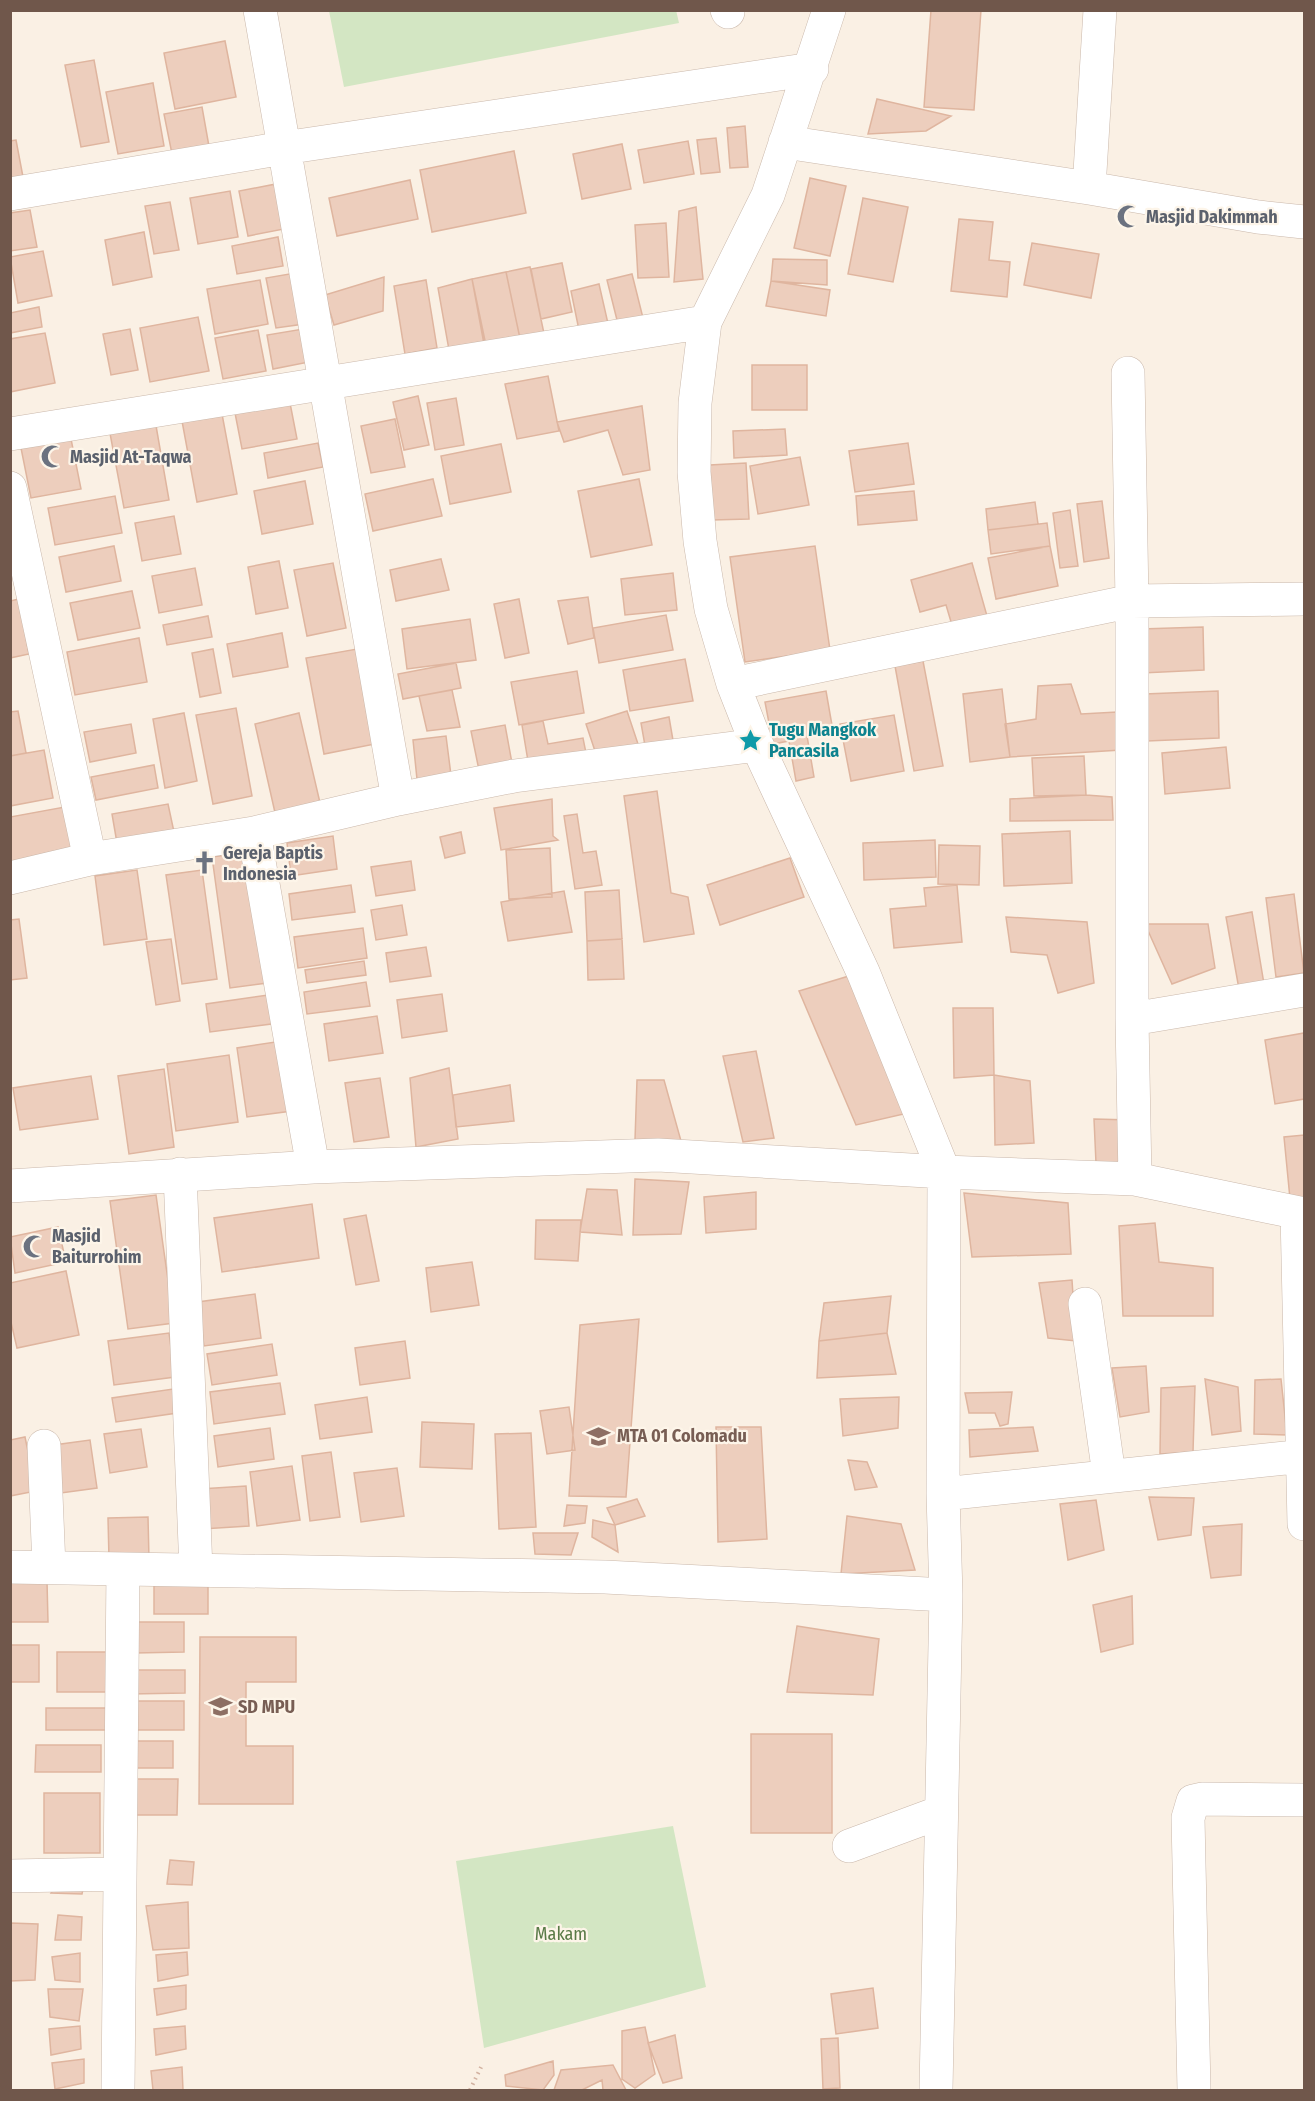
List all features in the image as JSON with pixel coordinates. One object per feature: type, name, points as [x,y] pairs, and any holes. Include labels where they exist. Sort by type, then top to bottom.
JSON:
[{"type":"street","points":[[260,10],[398,799]]},
{"type":"street","points":[[829,10],[812,69],[768,195],[705,322],[695,404],[694,472],[700,541],[711,609],[733,684],[757,745],[863,972],[944,1172],[943,1494],[946,1595],[936,2091]]},
{"type":"street","points":[[1089,188],[1100,10]]},
{"type":"street","points":[[10,194],[285,148],[812,69]]},
{"type":"street","points":[[785,142],[1089,188],[1258,217],[1305,222]]},
{"type":"street","points":[[10,434],[705,322]]},
{"type":"street","points":[[1128,372],[1132,601],[1132,1018],[1135,1179]]},
{"type":"street","points":[[10,488],[90,859]]},
{"type":"street","points":[[733,684],[1132,601],[1305,599]]},
{"type":"street","points":[[10,878],[90,859],[254,833],[398,799],[514,776],[757,745]]},
{"type":"street","points":[[254,833],[314,1167]]},
{"type":"street","points":[[1132,1018],[1305,990]]},
{"type":"street","points":[[10,1186],[314,1167],[658,1155],[944,1172],[1135,1179],[1301,1213],[1305,1524]]},
{"type":"street","points":[[180,1174],[196,1570]]},
{"type":"street","points":[[1084,1304],[1109,1475]]},
{"type":"street","points":[[44,1446],[48,1567]]},
{"type":"street","points":[[943,1494],[1304,1456]]},
{"type":"street","points":[[10,1566],[605,1577],[946,1595]]},
{"type":"street","points":[[118,2091],[123,1569]]},
{"type":"street","points":[[1194,2091],[1188,1818],[1190,1805],[1193,1801],[1202,1799],[1305,1800]]},
{"type":"street","points":[[849,1846],[941,1812]]},
{"type":"street","points":[[10,1876],[120,1874]]},
{"type":"path","points":[[470,2091],[483,2063]]},
{"type":"green space","points":[[676,10],[679,23],[344,87],[329,11]]},
{"type":"green space","name":"Makam","points":[[673,1826],[706,1987],[484,2048],[456,1861]]},
{"type":"building","points":[[931,10],[981,10],[974,110],[924,107]]},
{"type":"building","points":[[225,41],[236,97],[175,109],[164,53]]},
{"type":"building","points":[[94,60],[109,142],[81,147],[65,65]]},
{"type":"building","points":[[153,83],[164,146],[118,154],[106,92]]},
{"type":"building","points":[[877,99],[951,116],[926,131],[868,134]]},
{"type":"building","points":[[202,107],[210,152],[173,159],[164,114]]},
{"type":"building","points":[[745,126],[748,167],[730,168],[727,128]]},
{"type":"building","points":[[716,138],[720,172],[701,174],[697,140]]},
{"type":"building","points":[[16,140],[23,177],[10,179],[10,141]]},
{"type":"building","points":[[688,141],[694,174],[644,183],[638,150]]},
{"type":"building","points":[[622,144],[631,189],[582,199],[573,154]]},
{"type":"building","points":[[514,151],[526,213],[432,232],[420,170]]},
{"type":"building","points":[[810,178],[846,186],[830,256],[794,248]]},
{"type":"building","points":[[410,180],[418,219],[337,236],[329,198]]},
{"type":"building","points":[[276,184],[284,229],[248,236],[239,191]]},
{"type":"building","points":[[230,191],[238,237],[198,244],[190,198]]},
{"type":"building","points":[[863,198],[908,207],[893,282],[848,274]]},
{"type":"building","points":[[170,202],[179,250],[154,254],[145,206]]},
{"type":"building","points":[[696,207],[703,279],[674,282],[679,211]]},
{"type":"building","points":[[30,210],[37,247],[10,251],[10,213]]},
{"type":"building","points":[[959,219],[993,222],[989,260],[1010,262],[1007,297],[951,291]]},
{"type":"building","points":[[666,223],[669,277],[638,278],[635,225]]},
{"type":"building","points":[[144,232],[152,277],[113,285],[105,240]]},
{"type":"building","points":[[278,237],[283,266],[237,274],[232,246]]},
{"type":"building","points":[[1032,243],[1099,254],[1091,298],[1024,285]]},
{"type":"building","points":[[43,251],[52,296],[18,303],[10,257]]},
{"type":"building","points":[[773,259],[827,260],[827,285],[771,281]]},
{"type":"building","points":[[562,263],[572,312],[541,319],[531,269]]},
{"type":"building","points":[[530,267],[546,343],[522,348],[506,272]]},
{"type":"building","points":[[506,272],[522,348],[488,355],[472,279]]},
{"type":"building","points":[[295,273],[304,324],[276,328],[266,278]]},
{"type":"building","points":[[632,274],[644,322],[619,328],[607,280]]},
{"type":"building","points":[[384,277],[383,311],[334,325],[325,295]]},
{"type":"building","points":[[472,279],[484,344],[449,350],[438,288]]},
{"type":"building","points":[[260,280],[268,324],[215,334],[207,289]]},
{"type":"building","points":[[426,280],[437,348],[405,354],[394,286]]},
{"type":"building","points":[[771,281],[830,290],[826,316],[766,306]]},
{"type":"building","points":[[599,284],[609,328],[580,335],[571,291]]},
{"type":"building","points":[[39,307],[42,327],[10,333],[10,313]]},
{"type":"building","points":[[198,317],[209,371],[150,382],[140,328]]},
{"type":"building","points":[[130,329],[138,370],[111,375],[103,334]]},
{"type":"building","points":[[303,329],[309,362],[273,369],[267,335]]},
{"type":"building","points":[[258,330],[266,371],[223,379],[215,338]]},
{"type":"building","points":[[45,333],[55,383],[10,392],[10,339]]},
{"type":"building","points":[[752,365],[807,365],[807,410],[752,410]]},
{"type":"building","points":[[548,376],[559,431],[517,439],[505,384]]},
{"type":"building","points":[[418,396],[429,445],[404,450],[393,402]]},
{"type":"building","points":[[456,398],[464,445],[435,450],[427,403]]},
{"type":"building","points":[[290,403],[297,439],[242,449],[235,413]]},
{"type":"building","points":[[642,406],[650,470],[623,475],[608,430],[564,442],[557,422]]},
{"type":"building","points":[[222,414],[237,494],[197,502],[182,421]]},
{"type":"building","points":[[395,419],[405,467],[371,473],[361,426]]},
{"type":"building","points":[[155,420],[169,500],[124,508],[109,428]]},
{"type":"building","points":[[785,429],[787,455],[734,458],[733,431]]},
{"type":"building","points":[[70,434],[81,489],[31,498],[20,443]]},
{"type":"building","points":[[318,443],[323,467],[268,478],[264,453]]},
{"type":"building","points":[[908,443],[914,484],[855,492],[849,451]]},
{"type":"building","points":[[501,444],[511,492],[450,504],[441,456]]},
{"type":"building","points":[[800,457],[809,505],[758,514],[750,466]]},
{"type":"building","points":[[746,463],[749,519],[712,520],[710,465]]},
{"type":"building","points":[[433,479],[442,516],[373,531],[365,494]]},
{"type":"building","points":[[639,479],[652,545],[591,557],[578,491]]},
{"type":"building","points":[[305,481],[313,524],[262,534],[254,491]]},
{"type":"building","points":[[914,491],[917,520],[858,525],[856,496]]},
{"type":"building","points":[[115,496],[122,533],[55,545],[48,508]]},
{"type":"building","points":[[1102,501],[1109,558],[1084,562],[1077,504]]},
{"type":"building","points":[[1035,502],[1038,524],[988,530],[986,509]]},
{"type":"building","points":[[1070,510],[1078,566],[1060,568],[1053,513]]},
{"type":"building","points":[[174,516],[181,554],[142,561],[135,523]]},
{"type":"building","points":[[1047,523],[1050,546],[991,554],[988,530]]},
{"type":"building","points":[[114,546],[121,581],[66,592],[59,557]]},
{"type":"building","points":[[815,546],[830,650],[745,662],[730,557]]},
{"type":"building","points":[[1050,546],[1058,586],[996,599],[988,558]]},
{"type":"building","points":[[441,559],[449,590],[396,601],[390,570]]},
{"type":"building","points":[[279,561],[288,608],[256,614],[248,567]]},
{"type":"building","points":[[333,563],[346,628],[307,636],[294,570]]},
{"type":"building","points":[[972,563],[987,616],[952,625],[946,605],[920,612],[911,580]]},
{"type":"building","points":[[195,568],[202,605],[159,613],[152,576]]},
{"type":"building","points":[[673,573],[677,610],[625,615],[621,579]]},
{"type":"building","points":[[132,591],[140,628],[78,640],[70,603]]},
{"type":"building","points":[[588,597],[594,638],[568,644],[558,601]]},
{"type":"building","points":[[19,599],[29,654],[10,658],[10,601]]},
{"type":"building","points":[[519,599],[529,653],[505,658],[494,604]]},
{"type":"building","points":[[666,615],[673,650],[599,663],[593,628]]},
{"type":"building","points":[[208,616],[212,637],[167,645],[163,625]]},
{"type":"building","points":[[470,619],[476,660],[407,669],[402,629]]},
{"type":"building","points":[[1203,627],[1204,670],[1142,673],[1141,629]]},
{"type":"building","points":[[282,633],[288,667],[233,677],[227,644]]},
{"type":"building","points":[[139,638],[147,682],[75,695],[67,652]]},
{"type":"building","points":[[213,649],[221,693],[200,697],[192,653]]},
{"type":"building","points":[[357,649],[375,744],[324,754],[306,658]]},
{"type":"building","points":[[685,659],[693,701],[630,711],[623,670]]},
{"type":"building","points":[[923,661],[943,766],[914,771],[895,666]]},
{"type":"building","points":[[456,663],[461,688],[403,699],[398,674]]},
{"type":"building","points":[[577,671],[584,713],[519,725],[511,682]]},
{"type":"building","points":[[1071,684],[1081,714],[1117,712],[1121,750],[1010,757],[1005,724],[1036,719],[1038,686]]},
{"type":"building","points":[[1002,689],[1010,757],[970,762],[963,694]]},
{"type":"building","points":[[452,690],[460,727],[427,731],[419,696]]},
{"type":"building","points":[[826,691],[833,731],[807,736],[814,777],[796,781],[789,741],[773,744],[765,702]]},
{"type":"building","points":[[1218,691],[1219,738],[1147,741],[1145,694]]},
{"type":"building","points":[[236,708],[252,796],[213,804],[196,715]]},
{"type":"building","points":[[18,711],[26,753],[10,756],[10,712]]},
{"type":"building","points":[[627,711],[640,750],[599,763],[586,724]]},
{"type":"building","points":[[184,713],[197,781],[165,788],[153,719]]},
{"type":"building","points":[[299,713],[321,807],[276,817],[255,724]]},
{"type":"building","points":[[894,715],[904,771],[851,781],[840,724]]},
{"type":"building","points":[[669,717],[675,752],[647,757],[641,723]]},
{"type":"building","points":[[543,721],[548,744],[583,738],[588,763],[530,773],[522,725]]},
{"type":"building","points":[[131,724],[136,753],[90,762],[84,732]]},
{"type":"building","points":[[505,725],[514,774],[481,780],[471,731]]},
{"type":"building","points":[[446,736],[452,783],[418,789],[413,740]]},
{"type":"building","points":[[1226,747],[1230,788],[1165,794],[1162,753]]},
{"type":"building","points":[[44,750],[53,798],[10,806],[10,756]]},
{"type":"building","points":[[1084,756],[1086,795],[1034,796],[1032,758]]},
{"type":"building","points":[[154,765],[158,788],[96,800],[91,777]]},
{"type":"building","points":[[657,791],[671,893],[688,897],[694,934],[644,942],[624,796]]},
{"type":"building","points":[[1086,795],[1112,797],[1113,820],[1010,821],[1010,799]]},
{"type":"building","points":[[552,799],[553,836],[558,840],[501,850],[494,808]]},
{"type":"building","points":[[168,804],[174,832],[117,843],[112,814]]},
{"type":"building","points":[[70,806],[79,849],[10,862],[10,817]]},
{"type":"building","points":[[577,814],[583,853],[596,851],[602,885],[575,889],[564,816]]},
{"type":"building","points":[[1070,831],[1072,883],[1004,886],[1002,834]]},
{"type":"building","points":[[461,832],[465,853],[445,858],[440,837]]},
{"type":"building","points":[[333,836],[337,869],[291,876],[287,843]]},
{"type":"building","points":[[935,840],[936,877],[864,880],[863,843]]},
{"type":"building","points":[[939,845],[980,846],[979,885],[938,884]]},
{"type":"building","points":[[550,848],[552,897],[509,899],[506,850]]},
{"type":"building","points":[[248,852],[267,983],[230,988],[212,857]]},
{"type":"building","points":[[790,858],[804,897],[720,925],[707,885]]},
{"type":"building","points":[[411,861],[415,890],[376,896],[371,867]]},
{"type":"building","points":[[137,870],[147,939],[104,945],[95,876]]},
{"type":"building","points":[[202,870],[217,979],[182,984],[166,875]]},
{"type":"building","points":[[351,885],[355,912],[292,920],[289,894]]},
{"type":"building","points":[[957,885],[962,942],[894,948],[890,909],[926,906],[924,888]]},
{"type":"building","points":[[619,890],[622,939],[587,941],[585,892]]},
{"type":"building","points":[[564,891],[572,932],[508,941],[501,902]]},
{"type":"building","points":[[1294,894],[1304,973],[1276,977],[1266,898]]},
{"type":"building","points":[[402,905],[407,935],[376,940],[371,910]]},
{"type":"building","points":[[1252,912],[1264,984],[1239,989],[1226,917]]},
{"type":"building","points":[[1006,917],[1087,922],[1094,983],[1058,993],[1047,955],[1011,952]]},
{"type":"building","points":[[19,919],[27,978],[10,980],[10,920]]},
{"type":"building","points":[[1145,924],[1208,924],[1215,968],[1172,984]]},
{"type":"building","points":[[363,928],[367,958],[298,968],[294,937]]},
{"type":"building","points":[[171,939],[180,1001],[156,1005],[146,942]]},
{"type":"building","points":[[622,939],[624,979],[588,980],[587,941]]},
{"type":"building","points":[[426,947],[431,976],[390,982],[386,953]]},
{"type":"building","points":[[364,961],[366,975],[307,983],[305,970]]},
{"type":"building","points":[[849,976],[908,1113],[856,1125],[799,991]]},
{"type":"building","points":[[366,982],[370,1006],[307,1014],[304,992]]},
{"type":"building","points":[[275,994],[279,1023],[210,1032],[206,1004]]},
{"type":"building","points":[[442,994],[447,1031],[402,1038],[397,1000]]},
{"type":"building","points":[[953,1008],[993,1008],[994,1075],[954,1078]]},
{"type":"building","points":[[377,1016],[383,1053],[329,1061],[324,1024]]},
{"type":"building","points":[[1304,1033],[1304,1099],[1275,1104],[1265,1040]]},
{"type":"building","points":[[282,1041],[292,1111],[247,1117],[237,1048]]},
{"type":"building","points":[[756,1051],[774,1138],[743,1142],[723,1056]]},
{"type":"building","points":[[229,1055],[238,1122],[176,1131],[167,1064]]},
{"type":"building","points":[[449,1068],[458,1139],[416,1147],[410,1078]]},
{"type":"building","points":[[164,1069],[174,1147],[129,1154],[118,1076]]},
{"type":"building","points":[[994,1075],[1030,1081],[1034,1143],[995,1145]]},
{"type":"building","points":[[91,1076],[98,1119],[20,1130],[13,1088]]},
{"type":"building","points":[[380,1078],[389,1137],[354,1142],[345,1083]]},
{"type":"building","points":[[637,1080],[664,1080],[681,1141],[635,1140]]},
{"type":"building","points":[[510,1085],[514,1121],[456,1127],[453,1095]]},
{"type":"building","points":[[1094,1119],[1131,1120],[1134,1166],[1096,1163]]},
{"type":"building","points":[[1304,1135],[1304,1208],[1291,1209],[1284,1137]]},
{"type":"building","points":[[635,1179],[689,1182],[681,1234],[633,1235]]},
{"type":"building","points":[[587,1189],[617,1190],[622,1235],[580,1232]]},
{"type":"building","points":[[756,1192],[756,1229],[706,1233],[704,1197]]},
{"type":"building","points":[[964,1193],[1068,1203],[1071,1254],[972,1257]]},
{"type":"building","points":[[156,1195],[174,1323],[128,1329],[110,1201]]},
{"type":"building","points":[[312,1204],[319,1258],[222,1272],[214,1218]]},
{"type":"building","points":[[366,1215],[379,1281],[356,1285],[344,1219]]},
{"type":"building","points":[[536,1220],[581,1220],[578,1261],[535,1259]]},
{"type":"building","points":[[1155,1223],[1159,1262],[1213,1268],[1213,1316],[1123,1316],[1119,1226]]},
{"type":"building","points":[[58,1227],[66,1262],[15,1273],[10,1237]]},
{"type":"building","points":[[472,1262],[479,1305],[431,1312],[426,1268]]},
{"type":"building","points":[[66,1271],[79,1335],[17,1348],[10,1318],[10,1283]]},
{"type":"building","points":[[1072,1280],[1076,1341],[1048,1338],[1039,1283]]},
{"type":"building","points":[[255,1294],[261,1338],[204,1346],[198,1302]]},
{"type":"building","points":[[891,1296],[887,1333],[819,1341],[824,1303]]},
{"type":"building","points":[[639,1319],[626,1497],[569,1496],[580,1325]]},
{"type":"building","points":[[169,1333],[175,1377],[114,1385],[108,1341]]},
{"type":"building","points":[[887,1333],[896,1374],[817,1378],[819,1341]]},
{"type":"building","points":[[405,1341],[410,1378],[360,1385],[355,1348]]},
{"type":"building","points":[[272,1344],[277,1375],[212,1385],[207,1354]]},
{"type":"building","points":[[1146,1366],[1149,1412],[1120,1417],[1112,1368]]},
{"type":"building","points":[[1205,1379],[1238,1387],[1241,1431],[1212,1435]]},
{"type":"building","points":[[1281,1379],[1287,1435],[1254,1434],[1255,1380]]},
{"type":"building","points":[[280,1383],[285,1414],[214,1424],[210,1392]]},
{"type":"building","points":[[1195,1386],[1193,1452],[1160,1454],[1161,1388]]},
{"type":"building","points":[[173,1389],[177,1413],[116,1422],[112,1398]]},
{"type":"building","points":[[1012,1392],[1008,1424],[1000,1426],[995,1413],[969,1413],[965,1393]]},
{"type":"building","points":[[367,1397],[372,1432],[320,1439],[315,1405]]},
{"type":"building","points":[[899,1397],[898,1428],[843,1436],[840,1399]]},
{"type":"building","points":[[569,1407],[575,1450],[547,1454],[540,1411]]},
{"type":"building","points":[[422,1422],[474,1424],[472,1469],[420,1467]]},
{"type":"building","points":[[716,1427],[761,1427],[767,1539],[718,1542]]},
{"type":"building","points":[[1033,1427],[1038,1451],[970,1457],[969,1430]]},
{"type":"building","points":[[270,1428],[274,1459],[218,1467],[214,1436]]},
{"type":"building","points":[[141,1429],[147,1467],[110,1473],[104,1434]]},
{"type":"building","points":[[531,1433],[536,1527],[499,1529],[495,1434]]},
{"type":"building","points":[[25,1437],[36,1491],[10,1496],[10,1440]]},
{"type":"building","points":[[90,1440],[97,1488],[61,1493],[54,1445]]},
{"type":"building","points":[[331,1452],[340,1517],[310,1521],[302,1456]]},
{"type":"building","points":[[848,1460],[867,1462],[877,1487],[855,1490]]},
{"type":"building","points":[[292,1466],[300,1520],[257,1526],[250,1472]]},
{"type":"building","points":[[397,1468],[404,1516],[361,1522],[354,1473]]},
{"type":"building","points":[[246,1486],[249,1526],[202,1529],[200,1489]]},
{"type":"building","points":[[1149,1497],[1194,1498],[1191,1535],[1158,1540]]},
{"type":"building","points":[[637,1499],[645,1516],[615,1525],[607,1508]]},
{"type":"building","points":[[1096,1500],[1104,1550],[1068,1560],[1060,1504]]},
{"type":"building","points":[[567,1505],[587,1506],[585,1523],[564,1526]]},
{"type":"building","points":[[847,1516],[901,1524],[915,1570],[841,1574]]},
{"type":"building","points":[[148,1517],[149,1559],[109,1559],[108,1518]]},
{"type":"building","points":[[593,1520],[615,1525],[618,1552],[592,1537]]},
{"type":"building","points":[[1242,1524],[1241,1575],[1211,1578],[1203,1527]]},
{"type":"building","points":[[533,1533],[578,1533],[571,1555],[535,1554]]},
{"type":"building","points":[[154,1577],[208,1577],[208,1614],[154,1614]]},
{"type":"building","points":[[10,1581],[47,1581],[48,1622],[10,1622]]},
{"type":"building","points":[[1132,1596],[1133,1644],[1101,1652],[1093,1605]]},
{"type":"building","points":[[134,1622],[184,1622],[184,1652],[135,1653]]},
{"type":"building","points":[[797,1626],[879,1639],[873,1695],[787,1692]]},
{"type":"building","points":[[200,1637],[296,1637],[296,1682],[246,1682],[246,1746],[293,1746],[293,1804],[199,1804]]},
{"type":"building","points":[[10,1645],[39,1645],[39,1682],[10,1682]]},
{"type":"building","points":[[57,1652],[113,1652],[113,1692],[57,1692]]},
{"type":"building","points":[[130,1670],[185,1670],[185,1693],[130,1694]]},
{"type":"building","points":[[130,1701],[184,1701],[184,1730],[130,1730]]},
{"type":"building","points":[[46,1708],[107,1708],[107,1730],[46,1730]]},
{"type":"building","points":[[751,1734],[832,1734],[832,1833],[751,1833]]},
{"type":"building","points":[[127,1741],[173,1741],[173,1768],[126,1768]]},
{"type":"building","points":[[36,1745],[101,1745],[101,1772],[35,1772]]},
{"type":"building","points":[[126,1779],[178,1779],[177,1815],[126,1815]]},
{"type":"building","points":[[44,1793],[100,1793],[100,1853],[44,1853]]},
{"type":"building","points":[[170,1860],[194,1862],[192,1885],[167,1884]]},
{"type":"building","points":[[84,1884],[82,1894],[51,1893],[56,1885]]},
{"type":"building","points":[[188,1902],[189,1948],[153,1950],[146,1906]]},
{"type":"building","points":[[58,1915],[82,1917],[81,1940],[55,1940]]},
{"type":"building","points":[[10,1923],[38,1924],[35,1980],[10,1981]]},
{"type":"building","points":[[187,1952],[188,1975],[158,1981],[156,1955]]},
{"type":"building","points":[[80,1953],[80,1982],[55,1980],[52,1957]]},
{"type":"building","points":[[186,1985],[186,2009],[157,2015],[154,1989]]},
{"type":"building","points":[[873,1988],[878,2028],[836,2034],[831,1994]]},
{"type":"building","points":[[48,1989],[83,1989],[79,2021],[50,2017]]},
{"type":"building","points":[[80,2026],[81,2049],[51,2055],[49,2029]]},
{"type":"building","points":[[185,2026],[186,2049],[156,2055],[154,2029]]},
{"type":"building","points":[[645,2027],[655,2074],[635,2088],[622,2079],[622,2031]]},
{"type":"building","points":[[675,2035],[682,2078],[663,2083],[648,2043]]},
{"type":"building","points":[[838,2038],[840,2088],[823,2089],[821,2039]]},
{"type":"building","points":[[84,2059],[84,2083],[55,2089],[52,2063]]},
{"type":"building","points":[[553,2061],[554,2075],[543,2090],[506,2086],[505,2075]]},
{"type":"building","points":[[613,2065],[626,2090],[603,2090],[602,2080],[582,2090],[554,2090],[561,2070]]},
{"type":"building","points":[[182,2067],[183,2090],[153,2090],[151,2071]]},
{"type":"place","name":"Masjid Dakimmah","points":[[1128,217]]},
{"type":"place","name":"Masjid At-Taqwa","points":[[52,457]]},
{"type":"place","name":"Tugu Mangkok Pancasila","points":[[751,740]]},
{"type":"place","name":"Gereja Baptis Indonesia","points":[[205,863]]},
{"type":"place","name":"Masjid Baiturrohim","points":[[34,1246]]},
{"type":"place","name":"MTA 01 Colomadu","points":[[599,1436]]},
{"type":"place","name":"SD MPU","points":[[220,1707]]}]
